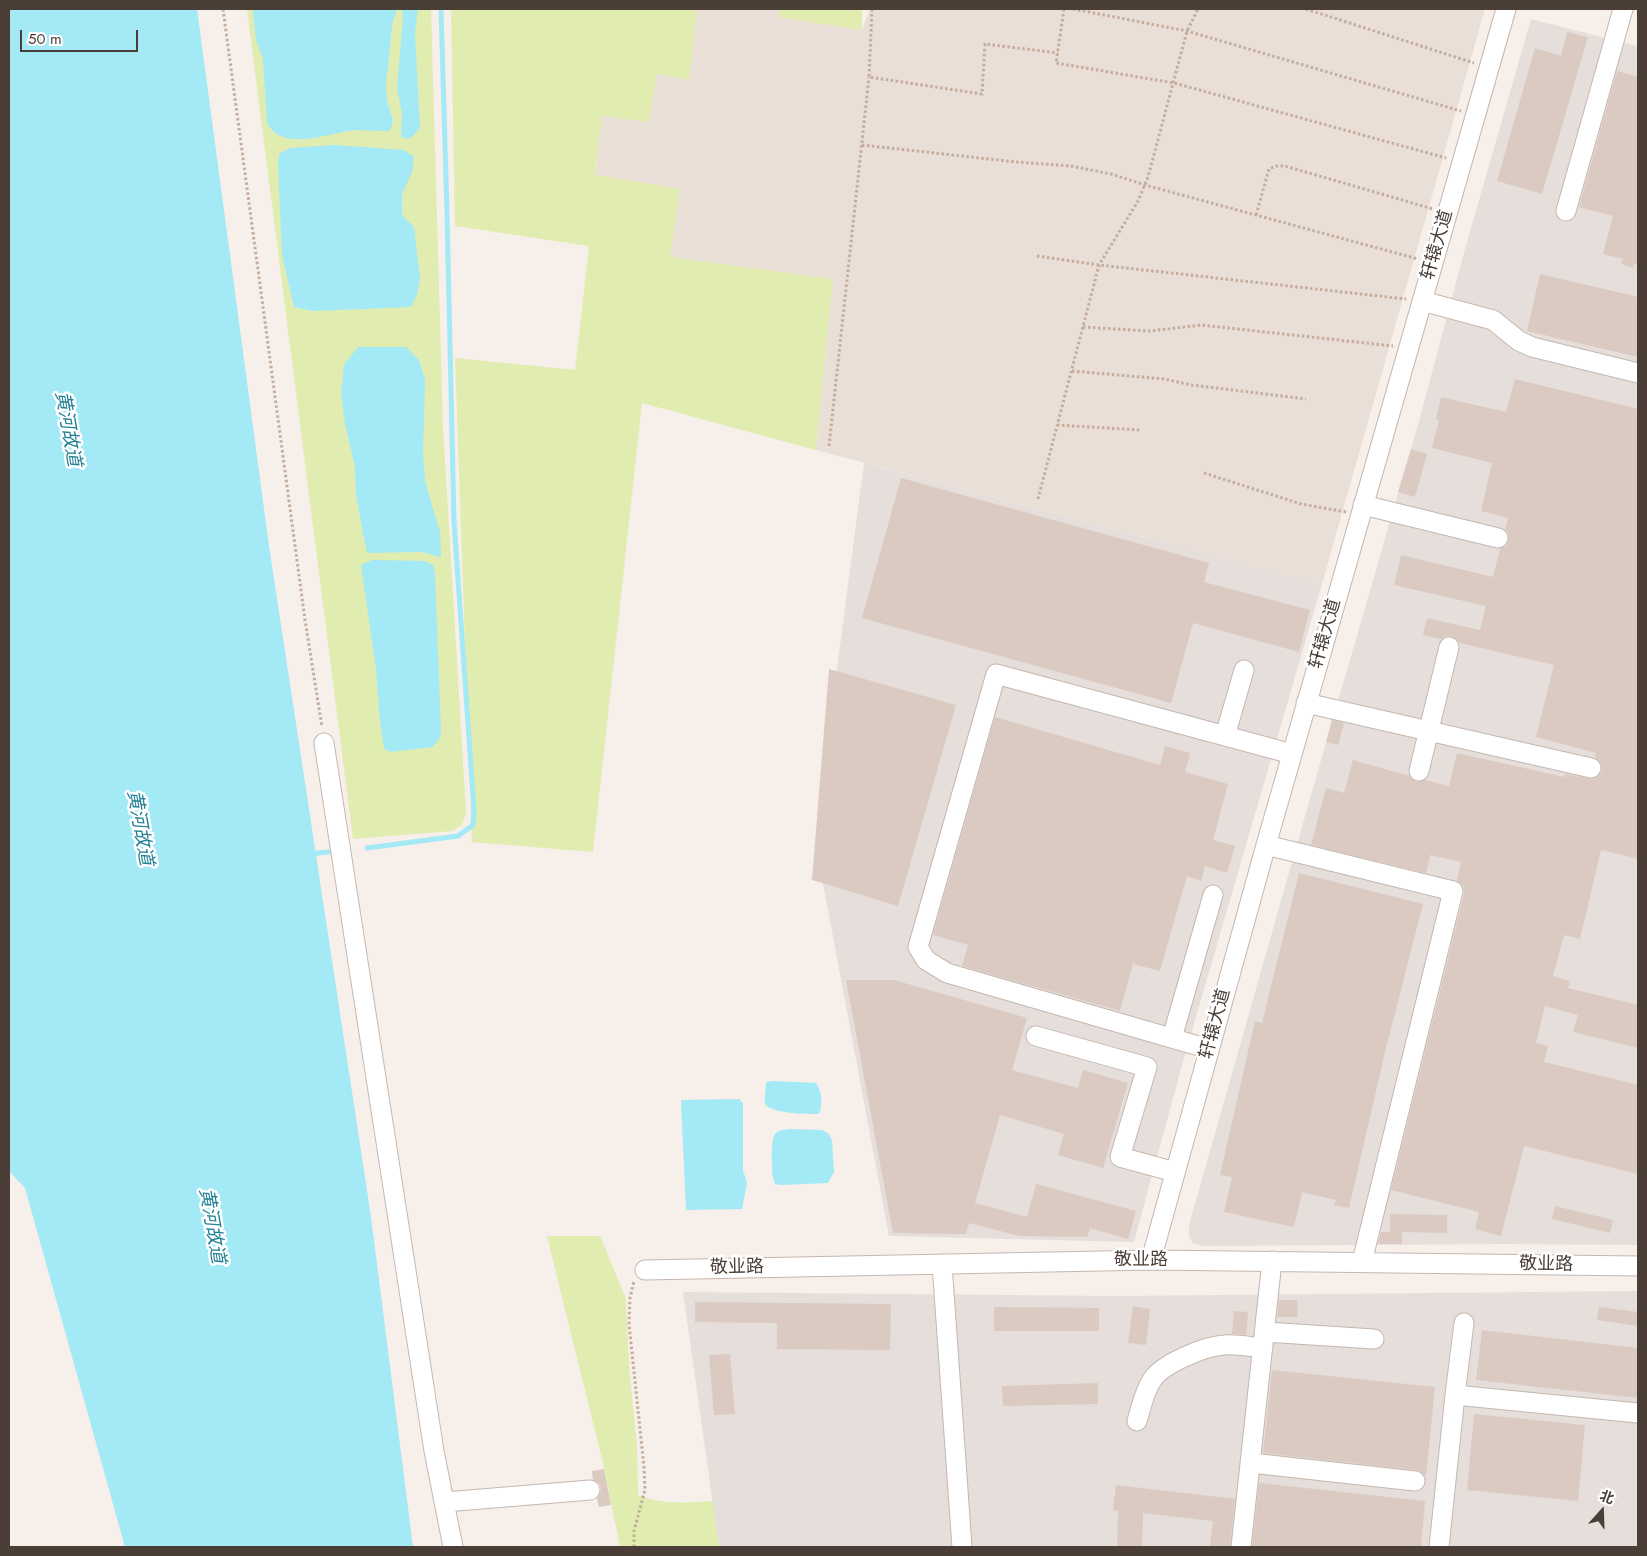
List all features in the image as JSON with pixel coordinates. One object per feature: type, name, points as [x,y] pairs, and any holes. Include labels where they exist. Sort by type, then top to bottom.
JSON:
[{"type":"street","name":"轩辕大道","points":[[1151,1260],[1306,703],[1506,9]]},
{"type":"street","points":[[1566,211],[1623,9]]},
{"type":"street","points":[[1422,301],[1493,320],[1519,341],[1532,347],[1638,373]]},
{"type":"street","points":[[1362,510],[1498,538]]},
{"type":"street","points":[[1420,771],[1449,647]]},
{"type":"street","points":[[1225,736],[1244,670]]},
{"type":"street","points":[[1209,1048],[947,973],[926,960],[918,947],[996,674],[1292,754]]},
{"type":"street","points":[[1306,703],[1591,768]]},
{"type":"street","points":[[324,743],[434,1451],[453,1547]]},
{"type":"street","points":[[1266,845],[1453,891],[1362,1262]]},
{"type":"street","points":[[1172,1038],[1213,895]]},
{"type":"street","points":[[1036,1036],[1148,1068],[1120,1157],[1175,1172]]},
{"type":"street","name":"敬业路","points":[[645,1270],[1151,1260],[1638,1266]]},
{"type":"street","points":[[1241,1547],[1272,1261]]},
{"type":"street","points":[[942,1264],[962,1547]]},
{"type":"street","points":[[1439,1547],[1464,1323]]},
{"type":"street","points":[[1137,1421],[1148,1386],[1153,1378],[1161,1370],[1199,1351],[1225,1344],[1264,1340],[1374,1340]]},
{"type":"street","points":[[1455,1395],[1638,1413]]},
{"type":"street","points":[[1251,1463],[1415,1481]]},
{"type":"street","points":[[445,1502],[590,1490]]},
{"type":"path","points":[[223,9],[304,620],[324,743]]},
{"type":"path","points":[[829,446],[869,78],[872,9]]},
{"type":"path","points":[[1064,9],[1056,63],[1174,83],[1462,162]]},
{"type":"path","points":[[1073,9],[1187,31],[1475,115]]},
{"type":"path","points":[[1038,500],[1099,265],[1138,201],[1145,185],[1187,31],[1198,9]]},
{"type":"path","points":[[1306,9],[1489,68]]},
{"type":"path","points":[[869,78],[982,94],[985,44],[1058,53]]},
{"type":"path","points":[[862,145],[1016,162],[1072,166],[1111,174],[1145,185],[1433,263]]},
{"type":"path","points":[[1256,215],[1269,169],[1276,166],[1285,166],[1447,213]]},
{"type":"path","points":[[1037,256],[1099,265],[1422,301]]},
{"type":"path","points":[[1083,327],[1150,331],[1201,325],[1408,348]]},
{"type":"path","points":[[1072,371],[1164,379],[1185,384],[1306,399]]},
{"type":"path","points":[[1057,425],[1141,430]]},
{"type":"path","points":[[1204,473],[1301,504],[1362,510]]},
{"type":"path","points":[[634,1547],[634,1531],[645,1490],[629,1324],[630,1298],[634,1280],[645,1270]]},
{"type":"shaded area","points":[[697,9],[780,9],[779,17],[862,30],[870,9],[1485,9],[1322,584],[816,450],[833,279],[670,257],[595,176],[602,116],[649,122],[657,74],[689,79]]},
{"type":"shaded area","points":[[1531,19],[1638,46],[1638,1245],[1202,1246],[1193,1243],[1189,1237],[1189,1225],[1419,421],[1465,249]]},
{"type":"shaded area","points":[[864,463],[1322,584],[1184,1058],[1134,1242],[889,1236],[820,867],[837,669]]},
{"type":"shaded area","points":[[1638,1291],[1638,1547],[719,1547],[683,1292],[1117,1296]]},
{"type":"green space","points":[[247,9],[431,9],[443,429],[466,812],[462,825],[452,831],[353,839]]},
{"type":"green space","points":[[451,9],[697,9],[689,80],[657,74],[649,122],[602,116],[595,175],[680,189],[670,257],[833,279],[816,450],[642,403],[593,852],[472,842],[455,358],[575,370],[589,246],[455,226]]},
{"type":"green space","points":[[780,9],[862,9],[862,30],[779,17]]},
{"type":"green space","points":[[547,1236],[600,1236],[626,1299],[629,1366],[637,1446],[638,1495],[666,1502],[713,1501],[719,1547],[620,1547],[603,1463]]},
{"type":"water","name":"黄河故道","points":[[9,9],[197,9],[269,546],[371,1217],[413,1547],[125,1547],[25,1188],[9,1171]]},
{"type":"water","points":[[254,9],[397,9],[392,25],[386,85],[387,102],[393,120],[390,131],[354,130],[307,139],[284,137],[274,132],[267,123],[263,59],[256,40]]},
{"type":"water","points":[[402,9],[418,9],[415,33],[420,128],[413,136],[407,139],[401,137],[402,113],[397,88],[403,19]]},
{"type":"water","points":[[334,145],[404,150],[414,157],[412,172],[402,194],[402,215],[414,227],[420,278],[417,295],[411,307],[313,311],[294,307],[282,255],[279,154],[290,148]]},
{"type":"water","points":[[358,347],[406,347],[419,360],[425,380],[423,452],[425,481],[440,532],[441,557],[421,552],[367,553],[356,496],[355,467],[345,424],[341,394],[344,365]]},
{"type":"water","points":[[372,560],[424,561],[433,565],[435,573],[441,732],[439,740],[432,747],[390,752],[384,748],[376,669],[361,565]]},
{"type":"water","points":[[766,1082],[816,1083],[820,1090],[821,1098],[819,1114],[789,1113],[768,1107],[765,1103]]},
{"type":"water","points":[[739,1099],[743,1103],[743,1170],[747,1183],[742,1209],[686,1210],[681,1100]]},
{"type":"water","points":[[781,1130],[822,1130],[828,1133],[832,1140],[834,1172],[828,1183],[775,1184],[772,1162],[773,1138]]},
{"type":"building","points":[[1567,32],[1588,37],[1542,194],[1497,181],[1535,48],[1561,56]]},
{"type":"building","points":[[1617,71],[1638,77],[1638,265],[1634,264],[1633,268],[1621,264],[1623,259],[1603,254],[1613,216],[1579,207]]},
{"type":"building","points":[[1540,274],[1638,297],[1638,357],[1527,331]]},
{"type":"building","points":[[1515,379],[1638,409],[1638,859],[1601,850],[1580,939],[1564,935],[1553,976],[1570,981],[1568,988],[1638,1005],[1638,1048],[1573,1032],[1578,1015],[1545,1006],[1536,1043],[1548,1046],[1544,1062],[1638,1085],[1638,1174],[1524,1146],[1501,1236],[1475,1229],[1479,1212],[1391,1190],[1464,894],[1464,887],[1457,881],[1461,862],[1430,855],[1426,873],[1311,845],[1326,788],[1344,793],[1353,760],[1409,776],[1416,782],[1425,780],[1449,786],[1457,753],[1564,777],[1565,774],[1594,779],[1602,771],[1602,764],[1595,758],[1596,753],[1536,737],[1554,665],[1460,643],[1451,636],[1445,636],[1441,639],[1423,635],[1427,618],[1480,630],[1486,606],[1394,585],[1401,555],[1493,577],[1500,549],[1506,546],[1509,534],[1505,529],[1508,518],[1481,511],[1492,463],[1432,448],[1439,420],[1436,419],[1441,397],[1506,412]]},
{"type":"building","points":[[1411,449],[1427,454],[1415,497],[1398,492]]},
{"type":"building","points":[[901,478],[1209,563],[1204,582],[1310,610],[1299,652],[1193,623],[1171,703],[862,618]]},
{"type":"building","points":[[829,669],[956,705],[898,906],[812,880]]},
{"type":"building","points":[[995,717],[1160,765],[1165,746],[1190,753],[1185,772],[1228,784],[1213,840],[1235,846],[1227,873],[1205,866],[1201,881],[1187,876],[1160,971],[1133,964],[1120,1011],[962,966],[968,945],[933,935]]},
{"type":"building","points":[[1332,720],[1344,723],[1338,745],[1326,742]]},
{"type":"building","points":[[1299,873],[1423,904],[1385,1052],[1349,1208],[1334,1205],[1336,1200],[1302,1192],[1294,1227],[1224,1212],[1232,1177],[1220,1175],[1255,1021],[1262,1023]]},
{"type":"building","points":[[846,980],[894,980],[1027,1018],[1012,1070],[1078,1088],[1083,1070],[1128,1083],[1103,1168],[1058,1155],[1064,1134],[1000,1115],[975,1203],[1027,1217],[1036,1184],[1136,1211],[1128,1239],[1090,1228],[1087,1237],[1020,1236],[969,1223],[966,1234],[893,1233]]},
{"type":"building","points":[[1555,1206],[1613,1220],[1610,1233],[1552,1219]]},
{"type":"building","points":[[1390,1214],[1447,1215],[1447,1233],[1402,1232],[1402,1244],[1378,1244],[1381,1232],[1390,1232]]},
{"type":"building","points":[[1279,1300],[1297,1300],[1298,1317],[1277,1317]]},
{"type":"building","points":[[695,1302],[891,1304],[890,1350],[777,1349],[777,1323],[695,1322]]},
{"type":"building","points":[[1133,1306],[1150,1309],[1146,1345],[1128,1343]]},
{"type":"building","points":[[994,1307],[1099,1308],[1099,1331],[994,1331]]},
{"type":"building","points":[[1599,1307],[1638,1312],[1638,1326],[1597,1320]]},
{"type":"building","points":[[1234,1311],[1248,1312],[1246,1335],[1232,1334]]},
{"type":"building","points":[[1482,1330],[1638,1348],[1638,1398],[1476,1380]]},
{"type":"building","points":[[730,1354],[735,1414],[714,1415],[709,1355]]},
{"type":"building","points":[[1272,1370],[1435,1387],[1426,1476],[1416,1470],[1263,1453]]},
{"type":"building","points":[[1098,1383],[1098,1404],[1003,1406],[1002,1386]]},
{"type":"building","points":[[1474,1414],[1585,1425],[1578,1501],[1467,1490]]},
{"type":"building","points":[[604,1469],[611,1505],[599,1507],[597,1498],[601,1489],[599,1483],[593,1480],[592,1471]]},
{"type":"building","points":[[1259,1483],[1425,1501],[1421,1547],[1252,1547]]},
{"type":"building","points":[[1116,1485],[1235,1499],[1230,1547],[1210,1547],[1213,1521],[1143,1513],[1142,1547],[1117,1547],[1118,1511],[1113,1510]]},
{"type":"waterway","points":[[367,848],[458,836],[473,825],[474,810],[454,521],[441,9]]},
{"type":"waterway","points":[[309,854],[338,851]]}]
